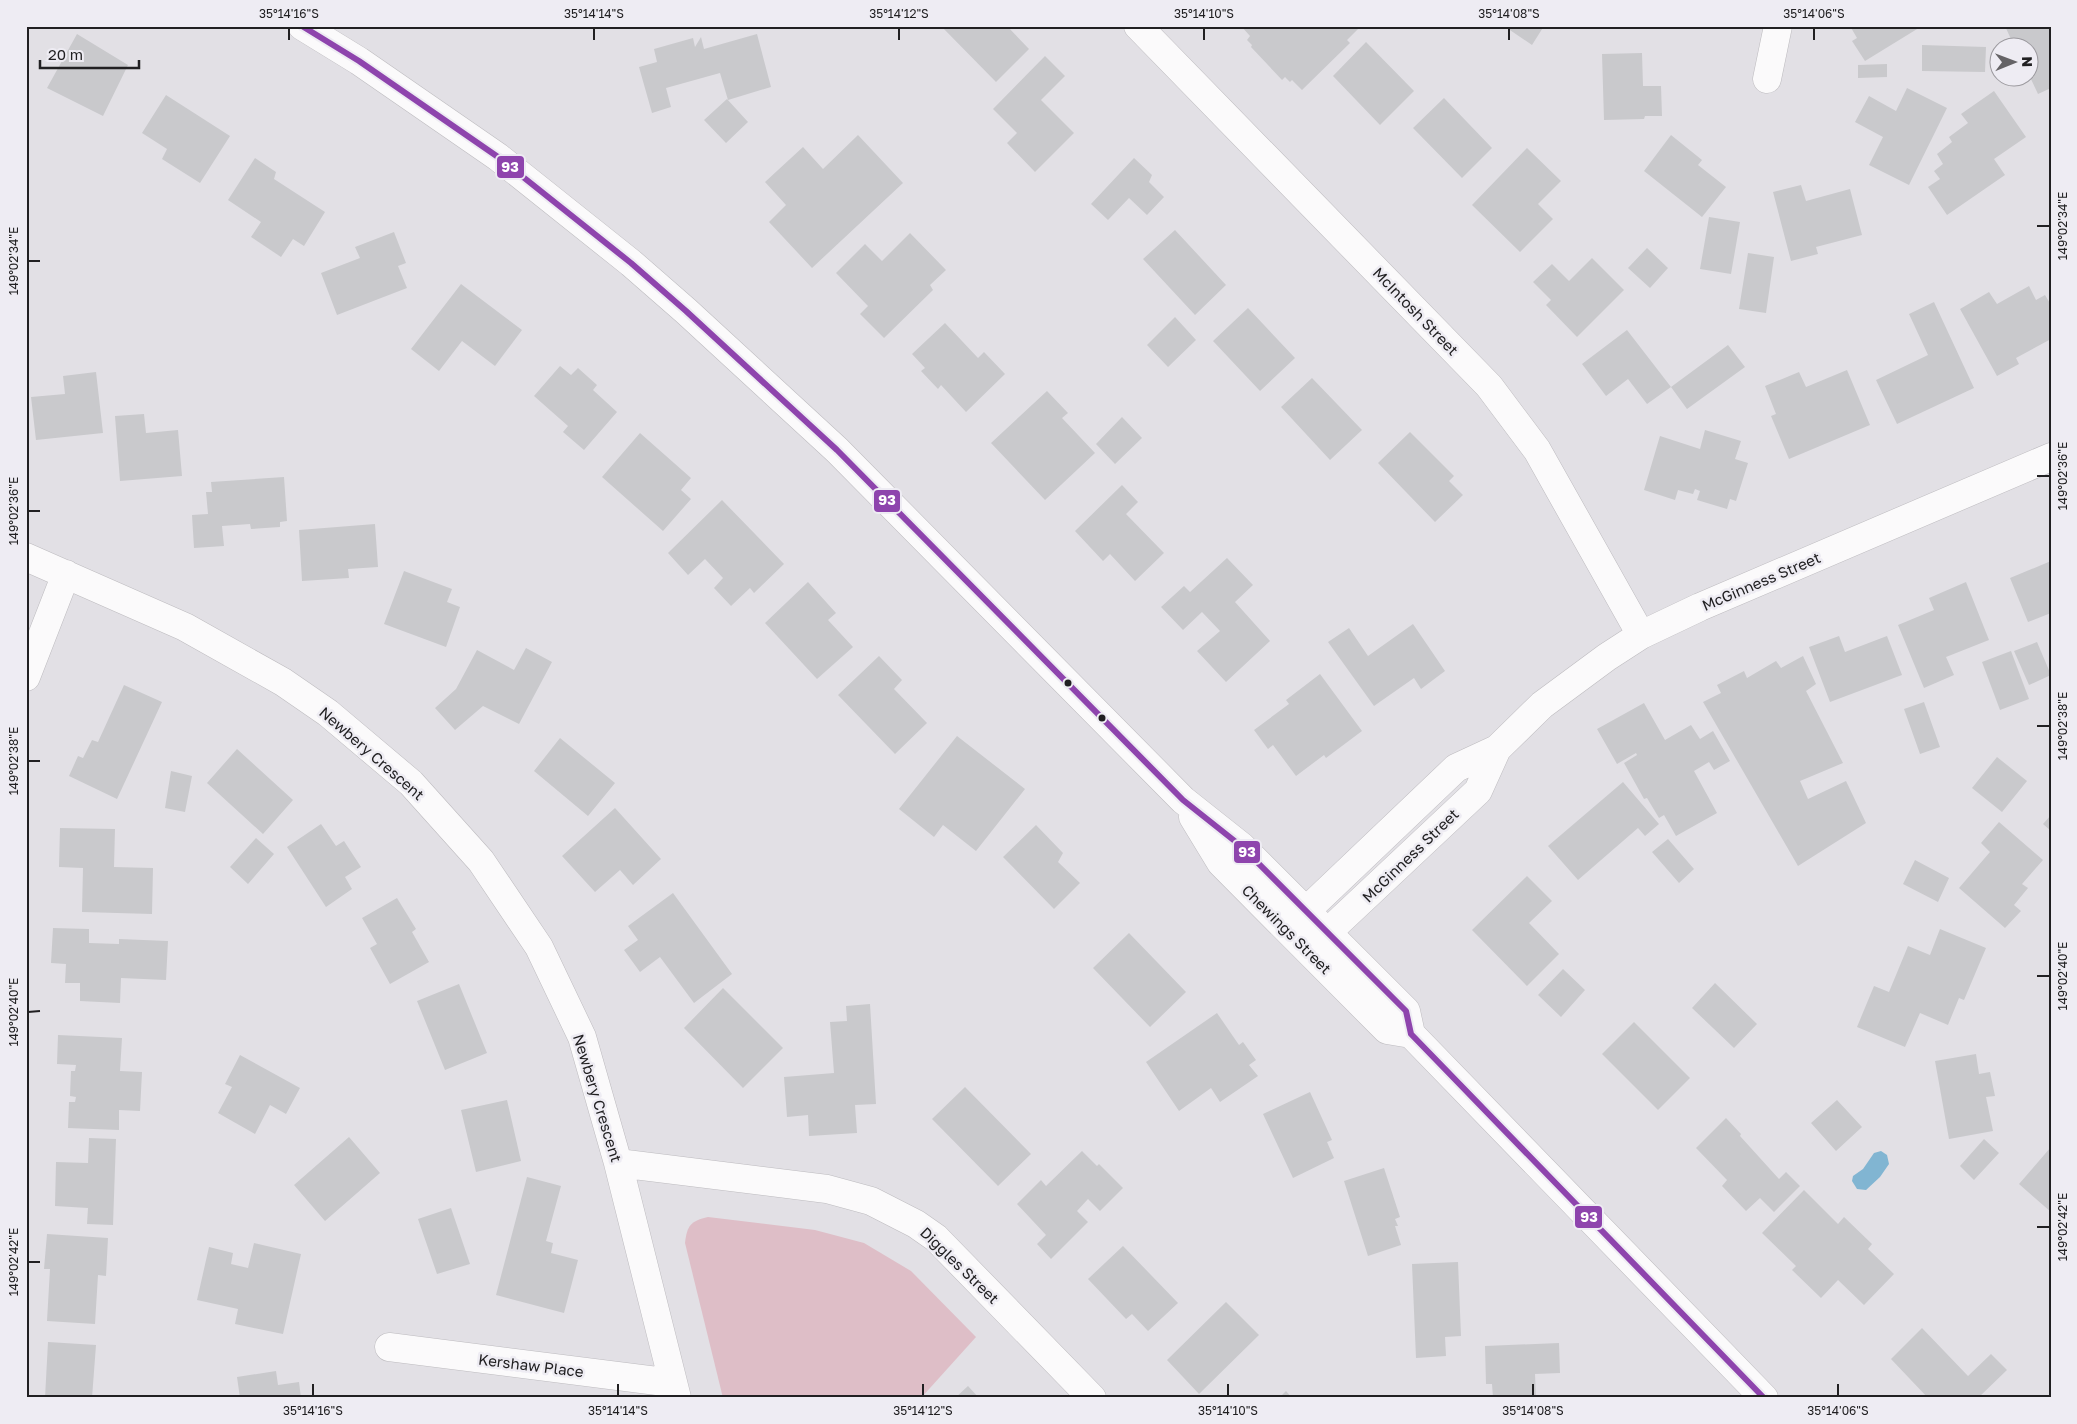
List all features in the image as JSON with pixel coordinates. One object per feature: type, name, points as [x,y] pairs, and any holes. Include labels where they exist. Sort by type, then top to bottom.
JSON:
[{"type":"street","name":"Chewings Street","points":[[302,26],[359,61],[498,157],[631,263],[837,450],[1183,800],[1221,863],[1296,920],[1318,942],[1406,1011],[1411,1034],[1764,1398]]},
{"type":"street","name":"McIntosh Street","points":[[1138,26],[1489,386],[1536,450],[1641,636]]},
{"type":"street","points":[[1767,79],[1778,26]]},
{"type":"street","name":"McGinness Street","points":[[1296,920],[1456,768],[1497,749],[1542,705],[1606,657],[1641,636],[1700,607],[2051,457]]},
{"type":"street","name":"Newbery Crescent","points":[[26,556],[185,627],[283,682],[328,713],[411,783],[481,861],[539,947],[582,1037],[618,1163],[675,1390]]},
{"type":"street","points":[[26,676],[66,574]]},
{"type":"street","name":"McGinness Street","points":[[1318,942],[1478,791],[1497,749]]},
{"type":"street","name":"Diggles Street","points":[[618,1163],[827,1189],[879,1205],[916,1224],[936,1238],[1092,1398]]},
{"type":"street","name":"Kershaw Place","points":[[389,1347],[675,1390]]},
{"type":"shaded area","points":[[708,1217],[815,1230],[864,1243],[911,1271],[976,1337],[921,1398],[723,1398],[685,1243],[687,1232],[691,1225],[698,1220]]},
{"type":"water","points":[[1881,1151],[1887,1155],[1889,1164],[1880,1177],[1866,1190],[1857,1189],[1852,1181],[1853,1176],[1863,1169],[1874,1153]]},
{"type":"building","points":[[941,26],[1007,26],[1029,49],[996,82]]},
{"type":"building","points":[[1241,26],[1361,26],[1347,40],[1350,43],[1302,90],[1292,80],[1290,82],[1285,77],[1282,80],[1251,47],[1252,45],[1247,40],[1250,36]]},
{"type":"building","points":[[1504,26],[1544,26],[1532,45]]},
{"type":"building","points":[[1850,26],[1922,26],[1865,61],[1852,41],[1857,38]]},
{"type":"building","points":[[2005,26],[2051,26],[2051,88],[2038,94],[2035,88],[2040,88],[2040,38],[2010,38]]},
{"type":"building","points":[[77,34],[128,65],[103,116],[47,88]]},
{"type":"building","points":[[757,34],[771,87],[728,100],[720,73],[666,88],[671,107],[652,113],[639,67],[657,62],[654,49],[693,38],[695,47],[701,37],[704,49]]},
{"type":"building","points":[[1366,42],[1414,91],[1380,125],[1333,76]]},
{"type":"building","points":[[1922,45],[1986,47],[1985,72],[1922,71]]},
{"type":"building","points":[[1642,53],[1643,86],[1661,86],[1662,116],[1645,116],[1644,119],[1604,120],[1602,54]]},
{"type":"building","points":[[1045,56],[1065,76],[1041,100],[1074,133],[1035,172],[1007,143],[1017,133],[993,109]]},
{"type":"building","points":[[1887,64],[1887,77],[1858,78],[1858,65]]},
{"type":"building","points":[[1907,88],[1947,108],[1909,185],[1869,165],[1883,137],[1855,122],[1869,96],[1896,111]]},
{"type":"building","points":[[1994,91],[2026,137],[1994,159],[2005,175],[1947,215],[1928,187],[1940,179],[1934,171],[1943,164],[1937,154],[1952,142],[1949,137],[1968,123],[1961,114]]},
{"type":"building","points":[[166,95],[230,136],[200,183],[162,159],[167,149],[142,133]]},
{"type":"building","points":[[1444,98],[1492,148],[1462,178],[1413,128]]},
{"type":"building","points":[[727,99],[748,122],[726,143],[704,120]]},
{"type":"building","points":[[858,135],[903,183],[812,268],[769,222],[786,205],[765,182],[803,147],[823,169]]},
{"type":"building","points":[[1671,135],[1702,160],[1698,165],[1726,187],[1702,217],[1644,171]]},
{"type":"building","points":[[1527,148],[1561,181],[1538,204],[1553,219],[1520,252],[1472,205]]},
{"type":"building","points":[[255,158],[276,172],[274,179],[325,212],[304,246],[293,239],[281,257],[251,237],[261,222],[228,200]]},
{"type":"building","points":[[1134,158],[1152,175],[1149,182],[1164,197],[1147,215],[1129,198],[1108,220],[1091,204]]},
{"type":"building","points":[[1801,185],[1806,201],[1850,189],[1862,235],[1816,247],[1818,254],[1791,261],[1773,192]]},
{"type":"building","points":[[1709,217],[1740,222],[1731,274],[1700,269]]},
{"type":"building","points":[[1175,230],[1226,285],[1195,315],[1143,259]]},
{"type":"building","points":[[394,232],[406,263],[398,266],[407,288],[337,315],[321,273],[360,258],[355,247]]},
{"type":"building","points":[[910,233],[946,270],[930,285],[933,290],[884,338],[860,314],[868,306],[836,273],[865,244],[882,261]]},
{"type":"building","points":[[1647,248],[1668,268],[1650,288],[1628,268]]},
{"type":"building","points":[[1748,253],[1774,257],[1766,313],[1739,309]]},
{"type":"building","points":[[1592,258],[1624,290],[1577,337],[1546,305],[1551,300],[1533,282],[1552,264],[1569,281]]},
{"type":"building","points":[[461,284],[522,330],[495,366],[462,341],[439,371],[411,349]]},
{"type":"building","points":[[2029,286],[2036,300],[2045,295],[2051,305],[2051,339],[2016,358],[2019,364],[1997,376],[1960,309],[1989,292],[1997,304]]},
{"type":"building","points":[[1934,302],[1974,388],[1897,424],[1876,380],[1928,355],[1909,314]]},
{"type":"building","points":[[1248,308],[1295,358],[1260,391],[1213,341]]},
{"type":"building","points":[[1175,317],[1196,340],[1168,367],[1147,345]]},
{"type":"building","points":[[945,323],[978,358],[984,352],[1005,374],[966,412],[941,385],[938,389],[921,371],[925,368],[912,354]]},
{"type":"building","points":[[1627,330],[1671,387],[1647,404],[1628,379],[1606,396],[1582,364]]},
{"type":"building","points":[[1728,345],[1745,367],[1687,409],[1671,387]]},
{"type":"building","points":[[560,366],[571,375],[578,368],[597,385],[593,390],[617,412],[584,450],[563,432],[568,426],[534,396]]},
{"type":"building","points":[[1847,370],[1870,425],[1789,459],[1771,416],[1776,414],[1765,386],[1799,372],[1806,387]]},
{"type":"building","points":[[96,372],[103,433],[36,440],[31,397],[65,394],[63,376]]},
{"type":"building","points":[[1312,378],[1362,430],[1330,460],[1281,407]]},
{"type":"building","points":[[1047,391],[1068,413],[1062,418],[1095,453],[1045,500],[991,443]]},
{"type":"building","points":[[144,414],[146,433],[178,430],[182,476],[120,481],[115,416]]},
{"type":"building","points":[[1122,417],[1142,438],[1115,464],[1096,444]]},
{"type":"building","points":[[1705,430],[1741,441],[1735,459],[1748,463],[1736,501],[1730,499],[1727,509],[1697,500],[1700,491],[1695,489],[1693,494],[1678,490],[1675,500],[1644,490],[1660,436],[1700,449]]},
{"type":"building","points":[[1410,432],[1454,476],[1449,481],[1463,495],[1435,522],[1378,463]]},
{"type":"building","points":[[640,433],[691,478],[681,490],[691,499],[663,531],[602,477]]},
{"type":"building","points":[[284,477],[287,521],[280,522],[280,527],[251,529],[250,524],[222,526],[224,546],[194,548],[192,515],[208,514],[206,492],[212,492],[211,482]]},
{"type":"building","points":[[1122,485],[1138,502],[1126,514],[1164,553],[1135,581],[1110,554],[1103,561],[1075,531]]},
{"type":"building","points":[[722,500],[784,564],[754,593],[750,588],[731,606],[714,588],[723,578],[705,559],[688,575],[668,553]]},
{"type":"building","points":[[375,524],[378,567],[348,569],[349,578],[302,581],[299,530]]},
{"type":"building","points":[[1227,558],[1253,585],[1235,602],[1270,641],[1226,682],[1197,651],[1220,631],[1202,612],[1183,630],[1161,607],[1184,586],[1190,592]]},
{"type":"building","points":[[2051,561],[2051,613],[2028,622],[2010,578]]},
{"type":"building","points":[[404,571],[452,589],[447,602],[460,607],[446,647],[384,624]]},
{"type":"building","points":[[808,582],[836,613],[828,620],[853,647],[817,679],[765,623]]},
{"type":"building","points":[[1966,582],[1989,640],[1946,657],[1954,675],[1924,688],[1898,625],[1934,610],[1929,598]]},
{"type":"building","points":[[1413,624],[1445,671],[1421,689],[1414,678],[1374,706],[1328,642],[1349,628],[1368,656]]},
{"type":"building","points":[[1839,636],[1845,652],[1887,636],[1902,675],[1830,702],[1809,647]]},
{"type":"building","points":[[2037,642],[2051,675],[2029,685],[2014,651]]},
{"type":"building","points":[[526,648],[552,662],[519,724],[483,706],[455,730],[435,708],[456,689],[477,650],[514,670]]},
{"type":"building","points":[[2011,651],[2029,699],[2000,710],[1982,662]]},
{"type":"building","points":[[879,656],[902,680],[894,689],[927,723],[895,754],[838,695]]},
{"type":"building","points":[[1803,656],[1816,684],[1806,691],[1843,763],[1800,781],[1808,799],[1846,781],[1866,823],[1798,866],[1703,702],[1721,693],[1717,685],[1744,671],[1747,678],[1776,661],[1781,668]]},
{"type":"building","points":[[1320,674],[1362,731],[1326,758],[1324,755],[1296,776],[1273,745],[1268,749],[1254,730],[1289,704],[1286,700]]},
{"type":"building","points":[[124,685],[162,702],[117,799],[69,776],[78,756],[83,758],[92,740],[98,742]]},
{"type":"building","points":[[1924,702],[1940,747],[1920,754],[1904,709]]},
{"type":"building","points":[[1644,703],[1665,740],[1691,725],[1700,739],[1713,731],[1730,761],[1714,770],[1709,762],[1694,771],[1717,813],[1676,836],[1664,815],[1659,818],[1647,798],[1644,799],[1624,763],[1637,755],[1636,753],[1617,764],[1597,729]]},
{"type":"building","points":[[957,736],[1025,789],[976,851],[943,825],[934,837],[899,809]]},
{"type":"building","points":[[560,738],[615,783],[588,816],[534,771]]},
{"type":"building","points":[[237,749],[293,800],[263,834],[207,783]]},
{"type":"building","points":[[1997,757],[2027,781],[2002,812],[1972,788]]},
{"type":"building","points":[[171,771],[192,776],[185,812],[165,808]]},
{"type":"building","points":[[1623,782],[1659,824],[1645,836],[1638,828],[1578,880],[1548,846]]},
{"type":"building","points":[[615,808],[661,859],[633,885],[620,870],[595,892],[562,856]]},
{"type":"building","points":[[2051,815],[2051,831],[2043,824]]},
{"type":"building","points":[[1999,822],[2043,860],[2022,884],[2028,888],[2014,905],[2021,911],[2005,928],[1959,888],[1990,852],[1981,843]]},
{"type":"building","points":[[321,824],[336,846],[344,841],[361,867],[345,877],[352,889],[326,907],[287,847]]},
{"type":"building","points":[[1036,825],[1063,853],[1058,862],[1080,883],[1054,909],[1003,857]]},
{"type":"building","points":[[60,828],[115,829],[114,867],[153,868],[152,914],[82,912],[83,868],[59,867]]},
{"type":"building","points":[[256,838],[274,854],[248,884],[230,867]]},
{"type":"building","points":[[1668,839],[1694,869],[1679,883],[1652,852]]},
{"type":"building","points":[[1915,860],[1949,878],[1938,902],[1903,884]]},
{"type":"building","points":[[1527,876],[1552,901],[1529,923],[1559,954],[1527,986],[1472,930]]},
{"type":"building","points":[[673,893],[732,974],[694,1003],[660,957],[640,972],[624,950],[638,940],[628,926]]},
{"type":"building","points":[[397,898],[416,929],[412,932],[429,962],[390,984],[370,948],[377,944],[362,918]]},
{"type":"building","points":[[53,928],[89,929],[89,943],[119,944],[119,939],[168,941],[166,980],[121,978],[120,1003],[80,1001],[80,983],[65,983],[66,964],[51,963]]},
{"type":"building","points":[[1940,929],[1986,948],[1964,1000],[1959,998],[1948,1025],[1920,1013],[1905,1047],[1857,1027],[1874,986],[1889,992],[1908,946],[1930,955]]},
{"type":"building","points":[[1129,933],[1186,992],[1150,1027],[1093,968]]},
{"type":"building","points":[[1563,969],[1585,990],[1561,1017],[1538,995]]},
{"type":"building","points":[[1715,983],[1757,1024],[1734,1048],[1692,1008]]},
{"type":"building","points":[[459,984],[487,1053],[445,1070],[417,1001]]},
{"type":"building","points":[[723,988],[783,1048],[743,1088],[684,1028]]},
{"type":"building","points":[[870,1004],[876,1104],[855,1105],[857,1133],[809,1136],[808,1115],[787,1117],[784,1077],[834,1073],[830,1022],[847,1021],[846,1006]]},
{"type":"building","points":[[1217,1013],[1239,1045],[1243,1042],[1256,1060],[1249,1065],[1258,1076],[1220,1102],[1211,1088],[1179,1111],[1146,1062]]},
{"type":"building","points":[[1634,1022],[1690,1078],[1658,1110],[1602,1054]]},
{"type":"building","points":[[58,1035],[122,1038],[120,1071],[142,1072],[140,1111],[119,1110],[119,1130],[68,1128],[69,1102],[75,1102],[76,1097],[70,1096],[71,1071],[75,1071],[76,1065],[57,1064]]},
{"type":"building","points":[[1976,1054],[1979,1074],[1990,1072],[1995,1096],[1986,1097],[1993,1131],[1949,1139],[1935,1061]]},
{"type":"building","points":[[240,1055],[300,1088],[286,1114],[270,1105],[255,1134],[218,1113],[232,1087],[225,1084]]},
{"type":"building","points":[[965,1087],[1031,1154],[998,1186],[932,1119]]},
{"type":"building","points":[[1310,1092],[1332,1140],[1327,1142],[1334,1158],[1293,1178],[1263,1114]]},
{"type":"building","points":[[507,1100],[521,1161],[476,1172],[461,1110]]},
{"type":"building","points":[[1837,1100],[1862,1127],[1836,1151],[1811,1123]]},
{"type":"building","points":[[1726,1118],[1779,1179],[1786,1172],[1800,1186],[1774,1212],[1760,1198],[1746,1211],[1722,1186],[1727,1180],[1696,1148]]},
{"type":"building","points":[[349,1137],[380,1173],[325,1221],[294,1185]]},
{"type":"building","points":[[89,1138],[116,1139],[113,1225],[87,1224],[88,1208],[55,1206],[56,1162],[88,1163]]},
{"type":"building","points":[[1984,1139],[1999,1153],[1974,1180],[1960,1166]]},
{"type":"building","points":[[2051,1147],[2051,1212],[2019,1184]]},
{"type":"building","points":[[1082,1151],[1097,1166],[1099,1164],[1123,1188],[1100,1211],[1088,1199],[1077,1211],[1088,1222],[1051,1259],[1037,1244],[1046,1235],[1017,1204],[1041,1180],[1046,1186]]},
{"type":"building","points":[[1384,1168],[1400,1217],[1395,1219],[1398,1226],[1395,1226],[1401,1245],[1368,1256],[1344,1181]]},
{"type":"building","points":[[527,1177],[561,1186],[546,1241],[553,1243],[551,1253],[578,1260],[564,1313],[496,1295]]},
{"type":"building","points":[[1804,1190],[1838,1224],[1844,1217],[1872,1244],[1868,1249],[1894,1274],[1864,1305],[1838,1280],[1821,1298],[1792,1270],[1796,1266],[1762,1233]]},
{"type":"building","points":[[451,1208],[470,1264],[437,1274],[418,1219]]},
{"type":"building","points":[[47,1234],[108,1238],[106,1276],[98,1275],[95,1324],[47,1321],[50,1269],[44,1269]]},
{"type":"building","points":[[254,1243],[301,1254],[283,1334],[235,1324],[238,1309],[197,1300],[209,1247],[233,1253],[231,1264],[248,1268]]},
{"type":"building","points":[[1123,1246],[1178,1303],[1148,1331],[1132,1314],[1126,1319],[1088,1279]]},
{"type":"building","points":[[1458,1262],[1461,1336],[1445,1337],[1446,1356],[1416,1358],[1412,1264]]},
{"type":"building","points":[[1226,1302],[1259,1335],[1199,1394],[1167,1360]]},
{"type":"building","points":[[1922,1328],[1968,1376],[1991,1354],[2007,1370],[1978,1398],[1928,1398],[1891,1359]]},
{"type":"building","points":[[48,1342],[96,1345],[92,1398],[45,1398]]},
{"type":"building","points":[[1559,1343],[1560,1373],[1535,1374],[1536,1398],[1493,1398],[1492,1384],[1486,1384],[1485,1346]]},
{"type":"building","points":[[276,1371],[278,1385],[299,1382],[301,1398],[240,1398],[237,1377]]},
{"type":"building","points":[[968,1386],[979,1398],[955,1398]]},
{"type":"building","points":[[1286,1391],[1292,1398],[1279,1398]]},
{"type":"transit line","name":"93","points":[[302,26],[359,61],[498,157],[631,263],[837,450],[1183,800],[1241,846],[1406,1011],[1411,1034],[1764,1398]]}]
